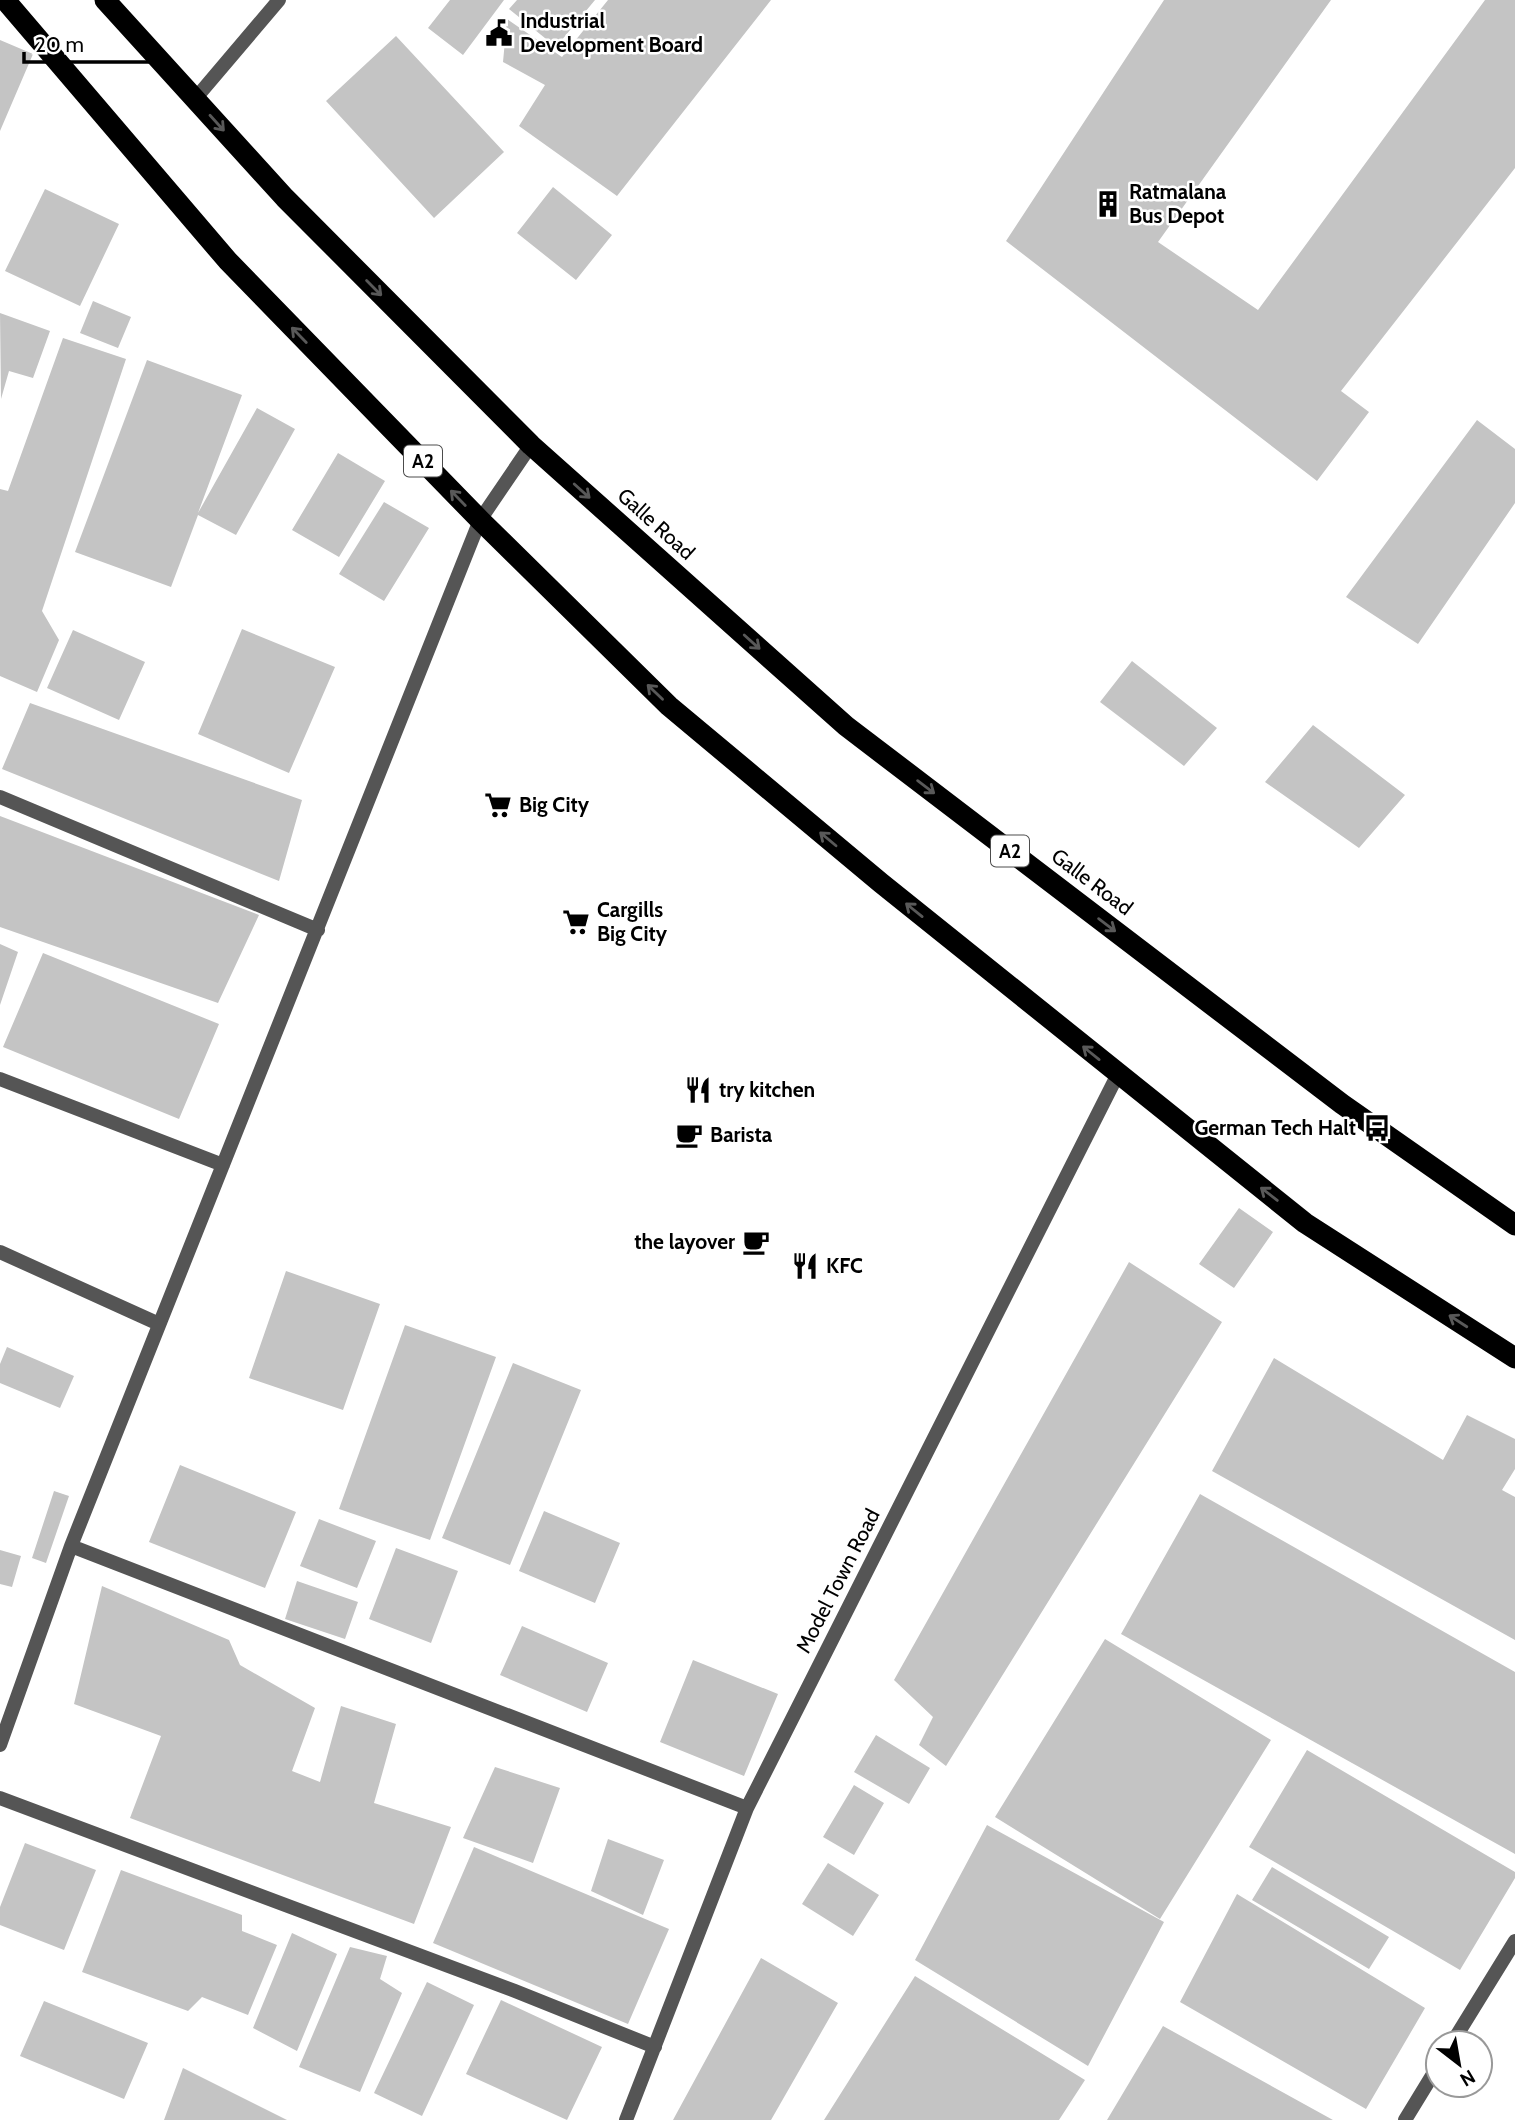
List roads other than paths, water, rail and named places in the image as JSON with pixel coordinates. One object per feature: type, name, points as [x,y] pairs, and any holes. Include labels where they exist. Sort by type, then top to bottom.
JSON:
[{"type":"highway","name":"A2","points":[[5,0],[228,261],[480,520],[669,706],[881,883],[1305,1223],[1515,1358]]},
{"type":"highway","name":"A2","points":[[106,0],[285,198],[531,445]]},
{"type":"highway","name":"Galle Road","points":[[531,445],[846,726],[1342,1104],[1515,1225]]},
{"type":"street","points":[[195,99],[279,0]]},
{"type":"street","points":[[0,1745],[72,1546],[480,520],[531,445]]},
{"type":"street","points":[[0,797],[318,930]]},
{"type":"street","name":"Model Town Road","points":[[626,2120],[747,1808],[1118,1074]]},
{"type":"street","points":[[0,1079],[223,1165]]},
{"type":"street","points":[[0,1252],[159,1324]]},
{"type":"street","points":[[72,1546],[747,1808]]},
{"type":"street","points":[[0,1798],[502,1986],[655,2047]]},
{"type":"street","points":[[1461,2029],[1515,1941]]},
{"type":"street","points":[[1405,2120],[1424,2089]]},
{"type":"place","name":"Industrial Development Board","points":[[499,33]]},
{"type":"place","name":"Ratmalana Bus Depot","points":[[1108,204]]},
{"type":"place","name":"Big City","points":[[498,805]]},
{"type":"place","name":"Cargills Big City","points":[[576,922]]},
{"type":"place","name":"try kitchen","points":[[698,1090]]},
{"type":"place","name":"German Tech Halt","points":[[1377,1128]]},
{"type":"place","name":"Barista","points":[[689,1135]]},
{"type":"place","name":"the layover","points":[[756,1242]]},
{"type":"place","name":"KFC","points":[[805,1266]]}]
